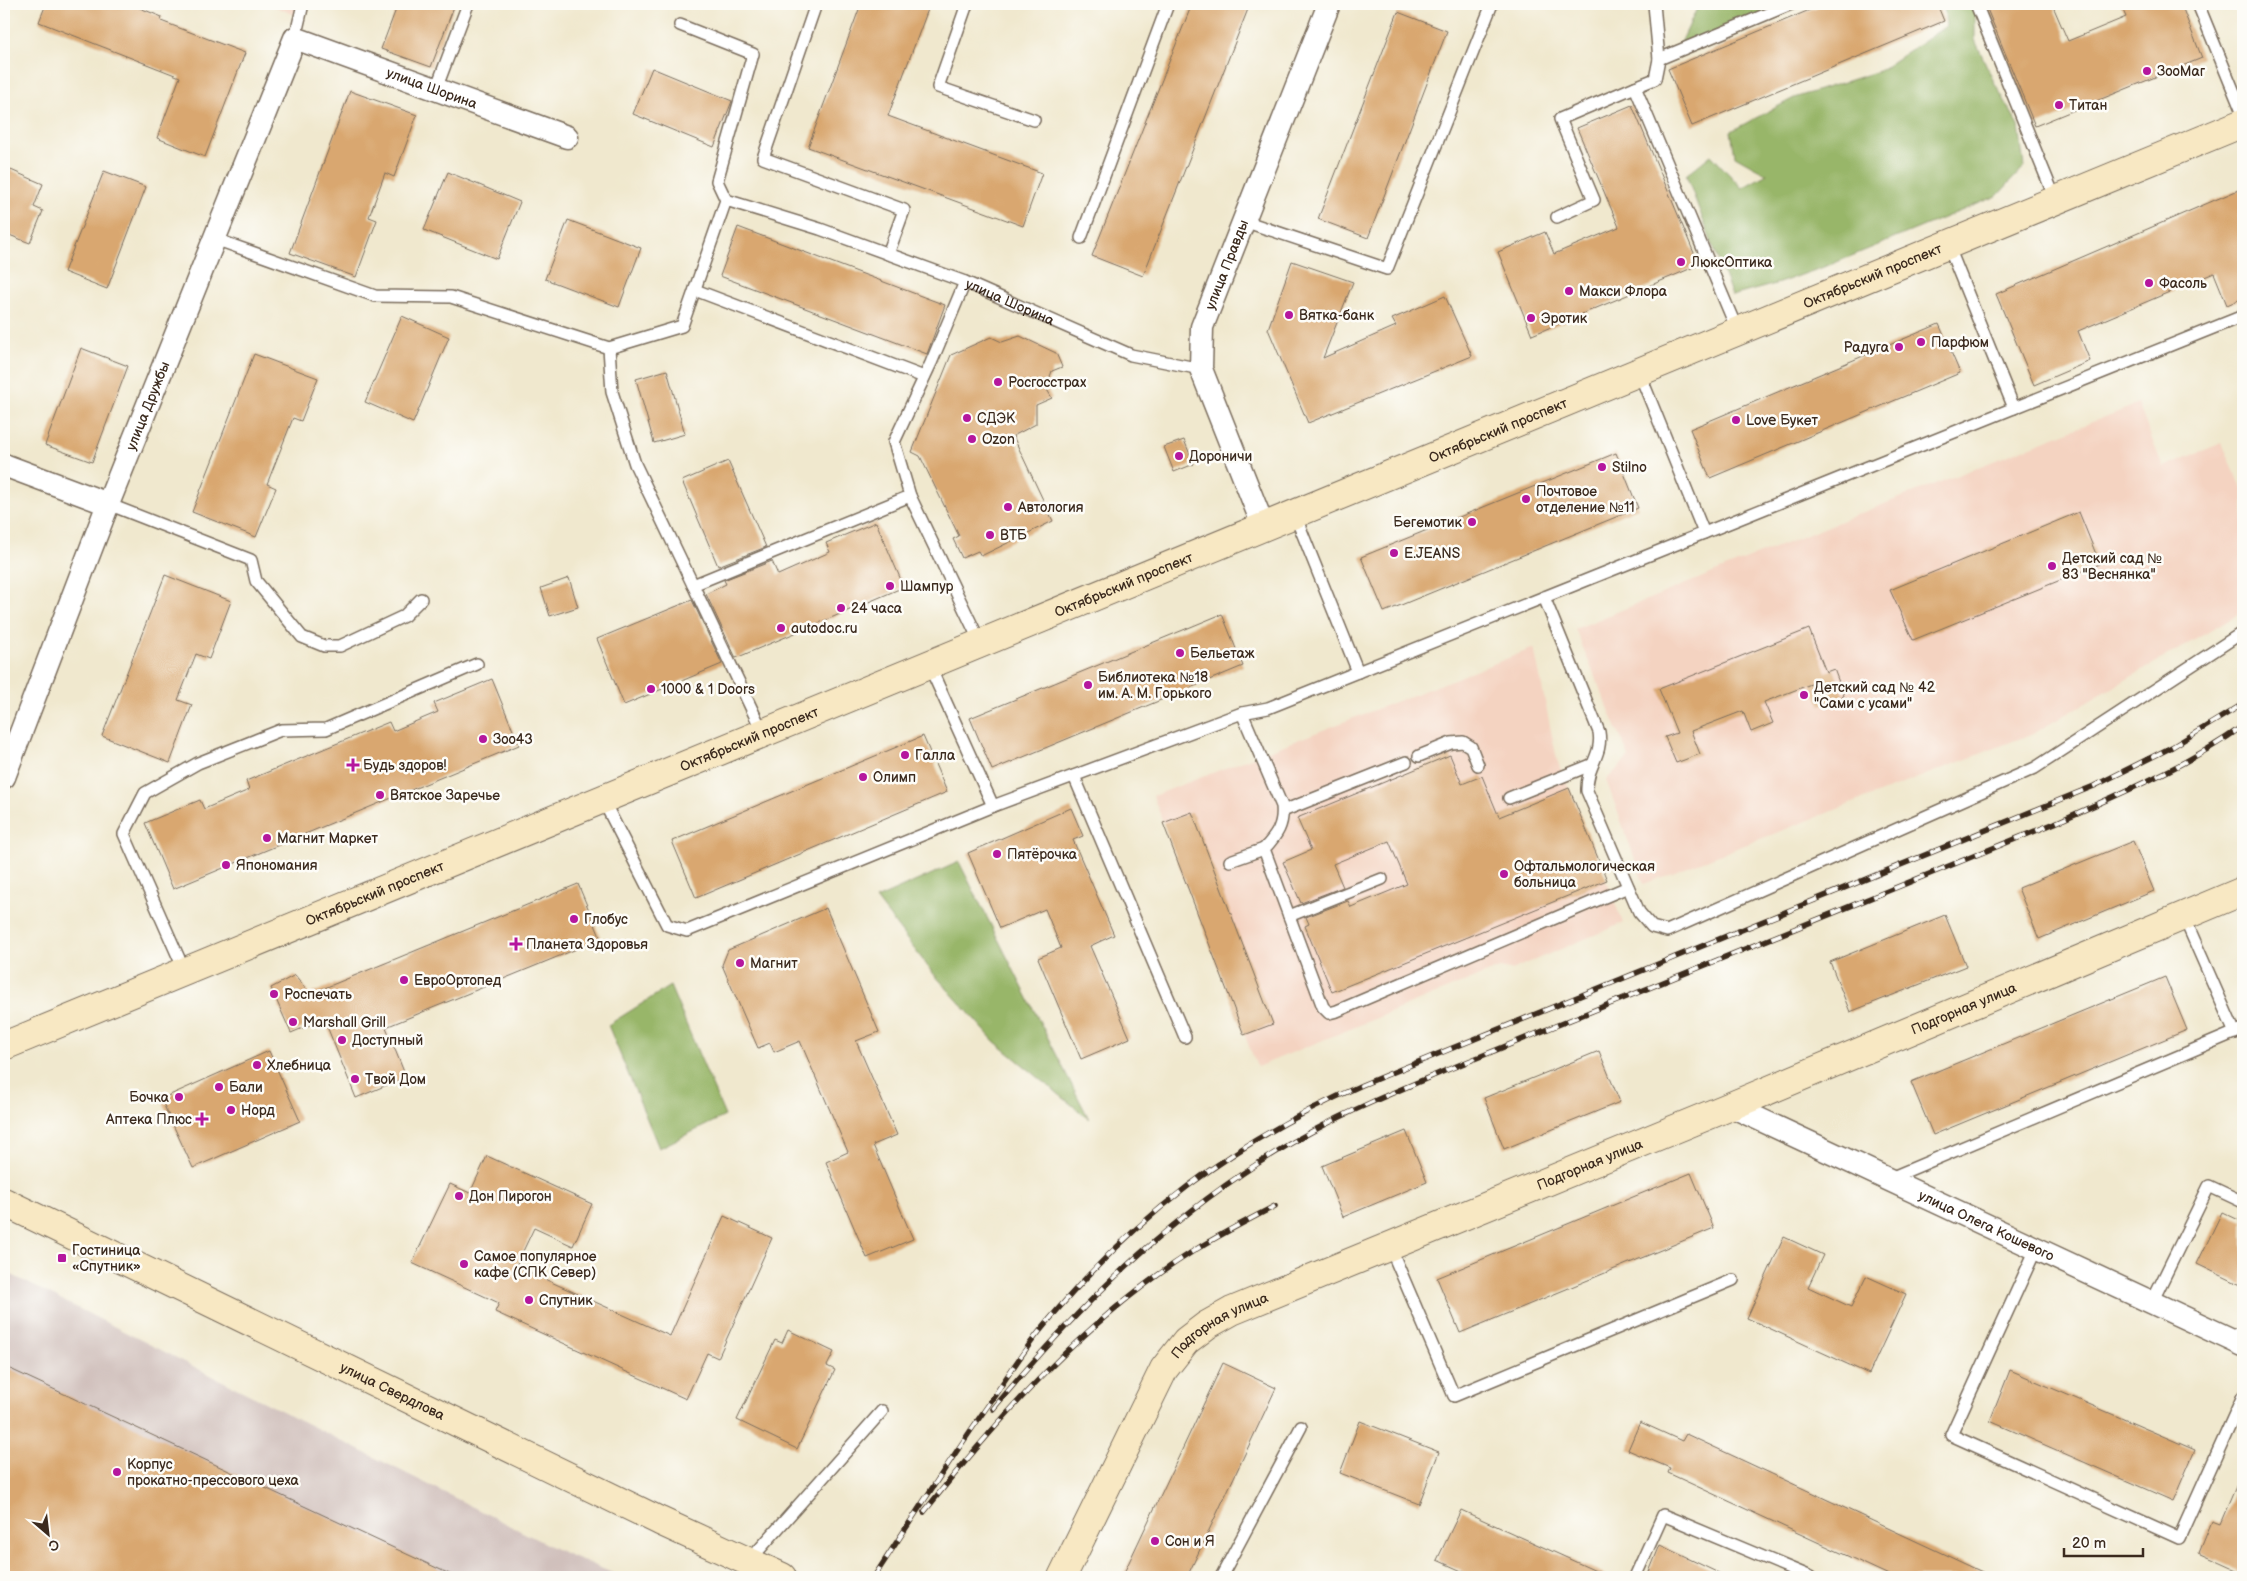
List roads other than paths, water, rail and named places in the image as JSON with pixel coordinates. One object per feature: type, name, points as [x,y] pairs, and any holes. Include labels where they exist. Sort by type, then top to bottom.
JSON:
[{"type":"main road","name":"Октябрьский проспект","points":[[4,1046],[2243,123]]},
{"type":"main road","name":"Подгорная улица","points":[[1062,1577],[1164,1369],[1186,1341],[1232,1311],[1731,1106],[2243,891]]},
{"type":"main road","name":"улица Свердлова","points":[[4,1202],[651,1517],[782,1577]]},
{"type":"street","name":"улица Правды","points":[[1264,528],[1201,369],[1202,327],[1329,4]]},
{"type":"street","name":"улица Шорина","points":[[296,38],[567,137]]},
{"type":"street","name":"улица Дружбы","points":[[4,777],[108,504],[296,38]]},
{"type":"street","points":[[4,465],[108,504]]},
{"type":"street","name":"улица Олега Кошевого","points":[[1731,1106],[2243,1345]]},
{"type":"lane","points":[[296,38],[304,4]]},
{"type":"lane","points":[[436,90],[468,4]]},
{"type":"lane","points":[[816,4],[764,158],[904,210],[888,254]]},
{"type":"lane","points":[[967,4],[938,86],[1034,120]]},
{"type":"lane","points":[[1081,238],[1168,4]]},
{"type":"lane","points":[[1244,221],[1387,269],[1492,4]]},
{"type":"lane","points":[[1557,216],[1594,200],[1560,119],[1655,79],[1659,58],[1654,4]]},
{"type":"lane","points":[[1659,58],[1791,4]]},
{"type":"lane","points":[[1976,4],[2056,201]]},
{"type":"lane","points":[[2198,4],[2243,114]]},
{"type":"lane","points":[[214,239],[376,296],[451,297],[609,348],[682,326],[726,200],[717,181],[753,54],[680,25]]},
{"type":"lane","points":[[1635,87],[1738,332]]},
{"type":"lane","name":"улица Шорина","points":[[726,200],[820,229],[965,282],[1132,355],[1201,369]]},
{"type":"lane","points":[[1948,245],[2014,408]]},
{"type":"lane","points":[[965,282],[894,442],[910,496],[981,644]]},
{"type":"lane","points":[[695,290],[924,377]]},
{"type":"lane","points":[[603,800],[667,925],[687,931],[993,806],[1242,713],[1268,708],[2243,316]]},
{"type":"lane","points":[[609,348],[612,392],[635,464],[763,733]]},
{"type":"lane","points":[[1639,372],[1704,533]]},
{"type":"lane","points":[[693,585],[910,496]]},
{"type":"lane","points":[[108,504],[251,560],[256,581],[296,630],[302,637],[324,646],[340,646],[404,616],[421,599]]},
{"type":"lane","points":[[1295,515],[1358,672]]},
{"type":"lane","points":[[1544,597],[1599,732],[1601,745],[1591,765],[1587,791],[1639,912],[1652,927],[1667,931],[2035,768],[2243,632]]},
{"type":"lane","points":[[184,972],[124,834],[145,793],[198,763],[281,730],[326,729],[477,664]]},
{"type":"lane","points":[[929,665],[993,806]]},
{"type":"lane","points":[[1230,861],[1264,849],[1276,836],[1283,820],[1283,812],[1242,713]]},
{"type":"lane","points":[[1419,756],[1451,743],[1464,742],[1471,747],[1478,765]]},
{"type":"lane","points":[[1283,812],[1406,762]]},
{"type":"lane","points":[[1509,798],[1591,765]]},
{"type":"lane","points":[[1074,776],[1185,1037]]},
{"type":"lane","points":[[1264,849],[1323,1007],[1329,1013],[1628,887]]},
{"type":"lane","points":[[1289,916],[1382,879]]},
{"type":"lane","points":[[1886,1180],[2239,1031],[2184,917]]},
{"type":"lane","points":[[2152,1302],[2209,1186],[2243,1202]]},
{"type":"lane","points":[[1390,1246],[1454,1396],[1733,1280]]},
{"type":"lane","points":[[2036,1249],[1952,1435],[2179,1538],[2243,1396]]},
{"type":"lane","points":[[748,1561],[882,1411]]},
{"type":"lane","points":[[1221,1577],[1301,1427]]},
{"type":"lane","points":[[1635,1577],[1663,1515],[1811,1577]]},
{"type":"railway","points":[[874,1577],[945,1468],[1043,1327],[1113,1251],[1150,1217],[1188,1186],[1228,1158],[1315,1107],[1362,1085],[2094,786],[2172,747],[2243,704]]},
{"type":"railway","points":[[993,1409],[1063,1329],[1138,1255],[1221,1189],[1265,1159],[1311,1132],[1359,1108],[1442,1072],[2055,823],[2175,767],[2243,726]]},
{"type":"railway","points":[[924,1512],[984,1439],[1016,1404],[1049,1369],[1118,1305],[1156,1276],[1195,1250],[1275,1206]]},
{"type":"place","name":"ЗооМаг","points":[[2147,71]]},
{"type":"place","name":"Титан","points":[[2059,105]]},
{"type":"place","name":"ЛюксОптика","points":[[1681,262]]},
{"type":"place","name":"Фасоль","points":[[2149,283]]},
{"type":"place","name":"Макси Флора","points":[[1569,291]]},
{"type":"place","name":"Вятка-банк","points":[[1289,315]]},
{"type":"place","name":"Эротик","points":[[1531,318]]},
{"type":"place","name":"Парфюм","points":[[1921,342]]},
{"type":"place","name":"Радуга","points":[[1899,347]]},
{"type":"place","name":"Росгосстрах","points":[[998,382]]},
{"type":"place","name":"СДЭК","points":[[967,418]]},
{"type":"place","name":"Love Букет","points":[[1736,420]]},
{"type":"place","name":"Ozon","points":[[972,439]]},
{"type":"place","name":"Дороничи","points":[[1179,456]]},
{"type":"place","name":"Stilno","points":[[1602,467]]},
{"type":"place","name":"Почтовое отделение №11","points":[[1526,499]]},
{"type":"place","name":"Автология","points":[[1008,507]]},
{"type":"place","name":"Бегемотик","points":[[1472,522]]},
{"type":"place","name":"ВТБ","points":[[990,535]]},
{"type":"place","name":"E.JEANS","points":[[1394,553]]},
{"type":"place","name":"Детский сад № 83 \"Веснянка\"","points":[[2052,566]]},
{"type":"place","name":"Шампур","points":[[890,586]]},
{"type":"place","name":"24 часа","points":[[841,608]]},
{"type":"place","name":"autodoc.ru","points":[[781,628]]},
{"type":"place","name":"Бельетаж","points":[[1180,653]]},
{"type":"place","name":"Библиотека №18 им. А. М. Горького","points":[[1088,685]]},
{"type":"place","name":"1000 & 1 Doors","points":[[651,689]]},
{"type":"place","name":"Детский сад № 42 \"Сами с усами\"","points":[[1804,695]]},
{"type":"place","name":"Зоо43","points":[[483,739]]},
{"type":"place","name":"Галла","points":[[905,755]]},
{"type":"place","name":"Будь здоров!","points":[[353,765]]},
{"type":"place","name":"Олимп","points":[[863,777]]},
{"type":"place","name":"Вятское Заречье","points":[[380,795]]},
{"type":"place","name":"Магнит Маркет","points":[[267,838]]},
{"type":"place","name":"Пятёрочка","points":[[997,854]]},
{"type":"place","name":"Япономания","points":[[226,865]]},
{"type":"place","name":"Офтальмологическая больница","points":[[1504,874]]},
{"type":"place","name":"Глобус","points":[[574,919]]},
{"type":"place","name":"Планета Здоровья","points":[[516,944]]},
{"type":"place","name":"Магнит","points":[[740,963]]},
{"type":"place","name":"ЕвроОртопед","points":[[404,980]]},
{"type":"place","name":"Роспечать","points":[[274,994]]},
{"type":"place","name":"Marshall Grill","points":[[293,1022]]},
{"type":"place","name":"Доступный","points":[[342,1040]]},
{"type":"place","name":"Хлебница","points":[[257,1065]]},
{"type":"place","name":"Твой Дом","points":[[355,1079]]},
{"type":"place","name":"Бали","points":[[219,1087]]},
{"type":"place","name":"Бочка","points":[[179,1097]]},
{"type":"place","name":"Норд","points":[[231,1110]]},
{"type":"place","name":"Аптека Плюс","points":[[202,1119]]},
{"type":"place","name":"Дон Пирогон","points":[[459,1196]]},
{"type":"place","name":"Гостиница «Спутник»","points":[[62,1258]]},
{"type":"place","name":"Самое популярное кафе (СПК Север)","points":[[464,1264]]},
{"type":"place","name":"Спутник","points":[[529,1300]]},
{"type":"place","name":"Корпус прокатно-прессового цеха","points":[[117,1472]]},
{"type":"place","name":"Сон и Я","points":[[1155,1541]]}]
